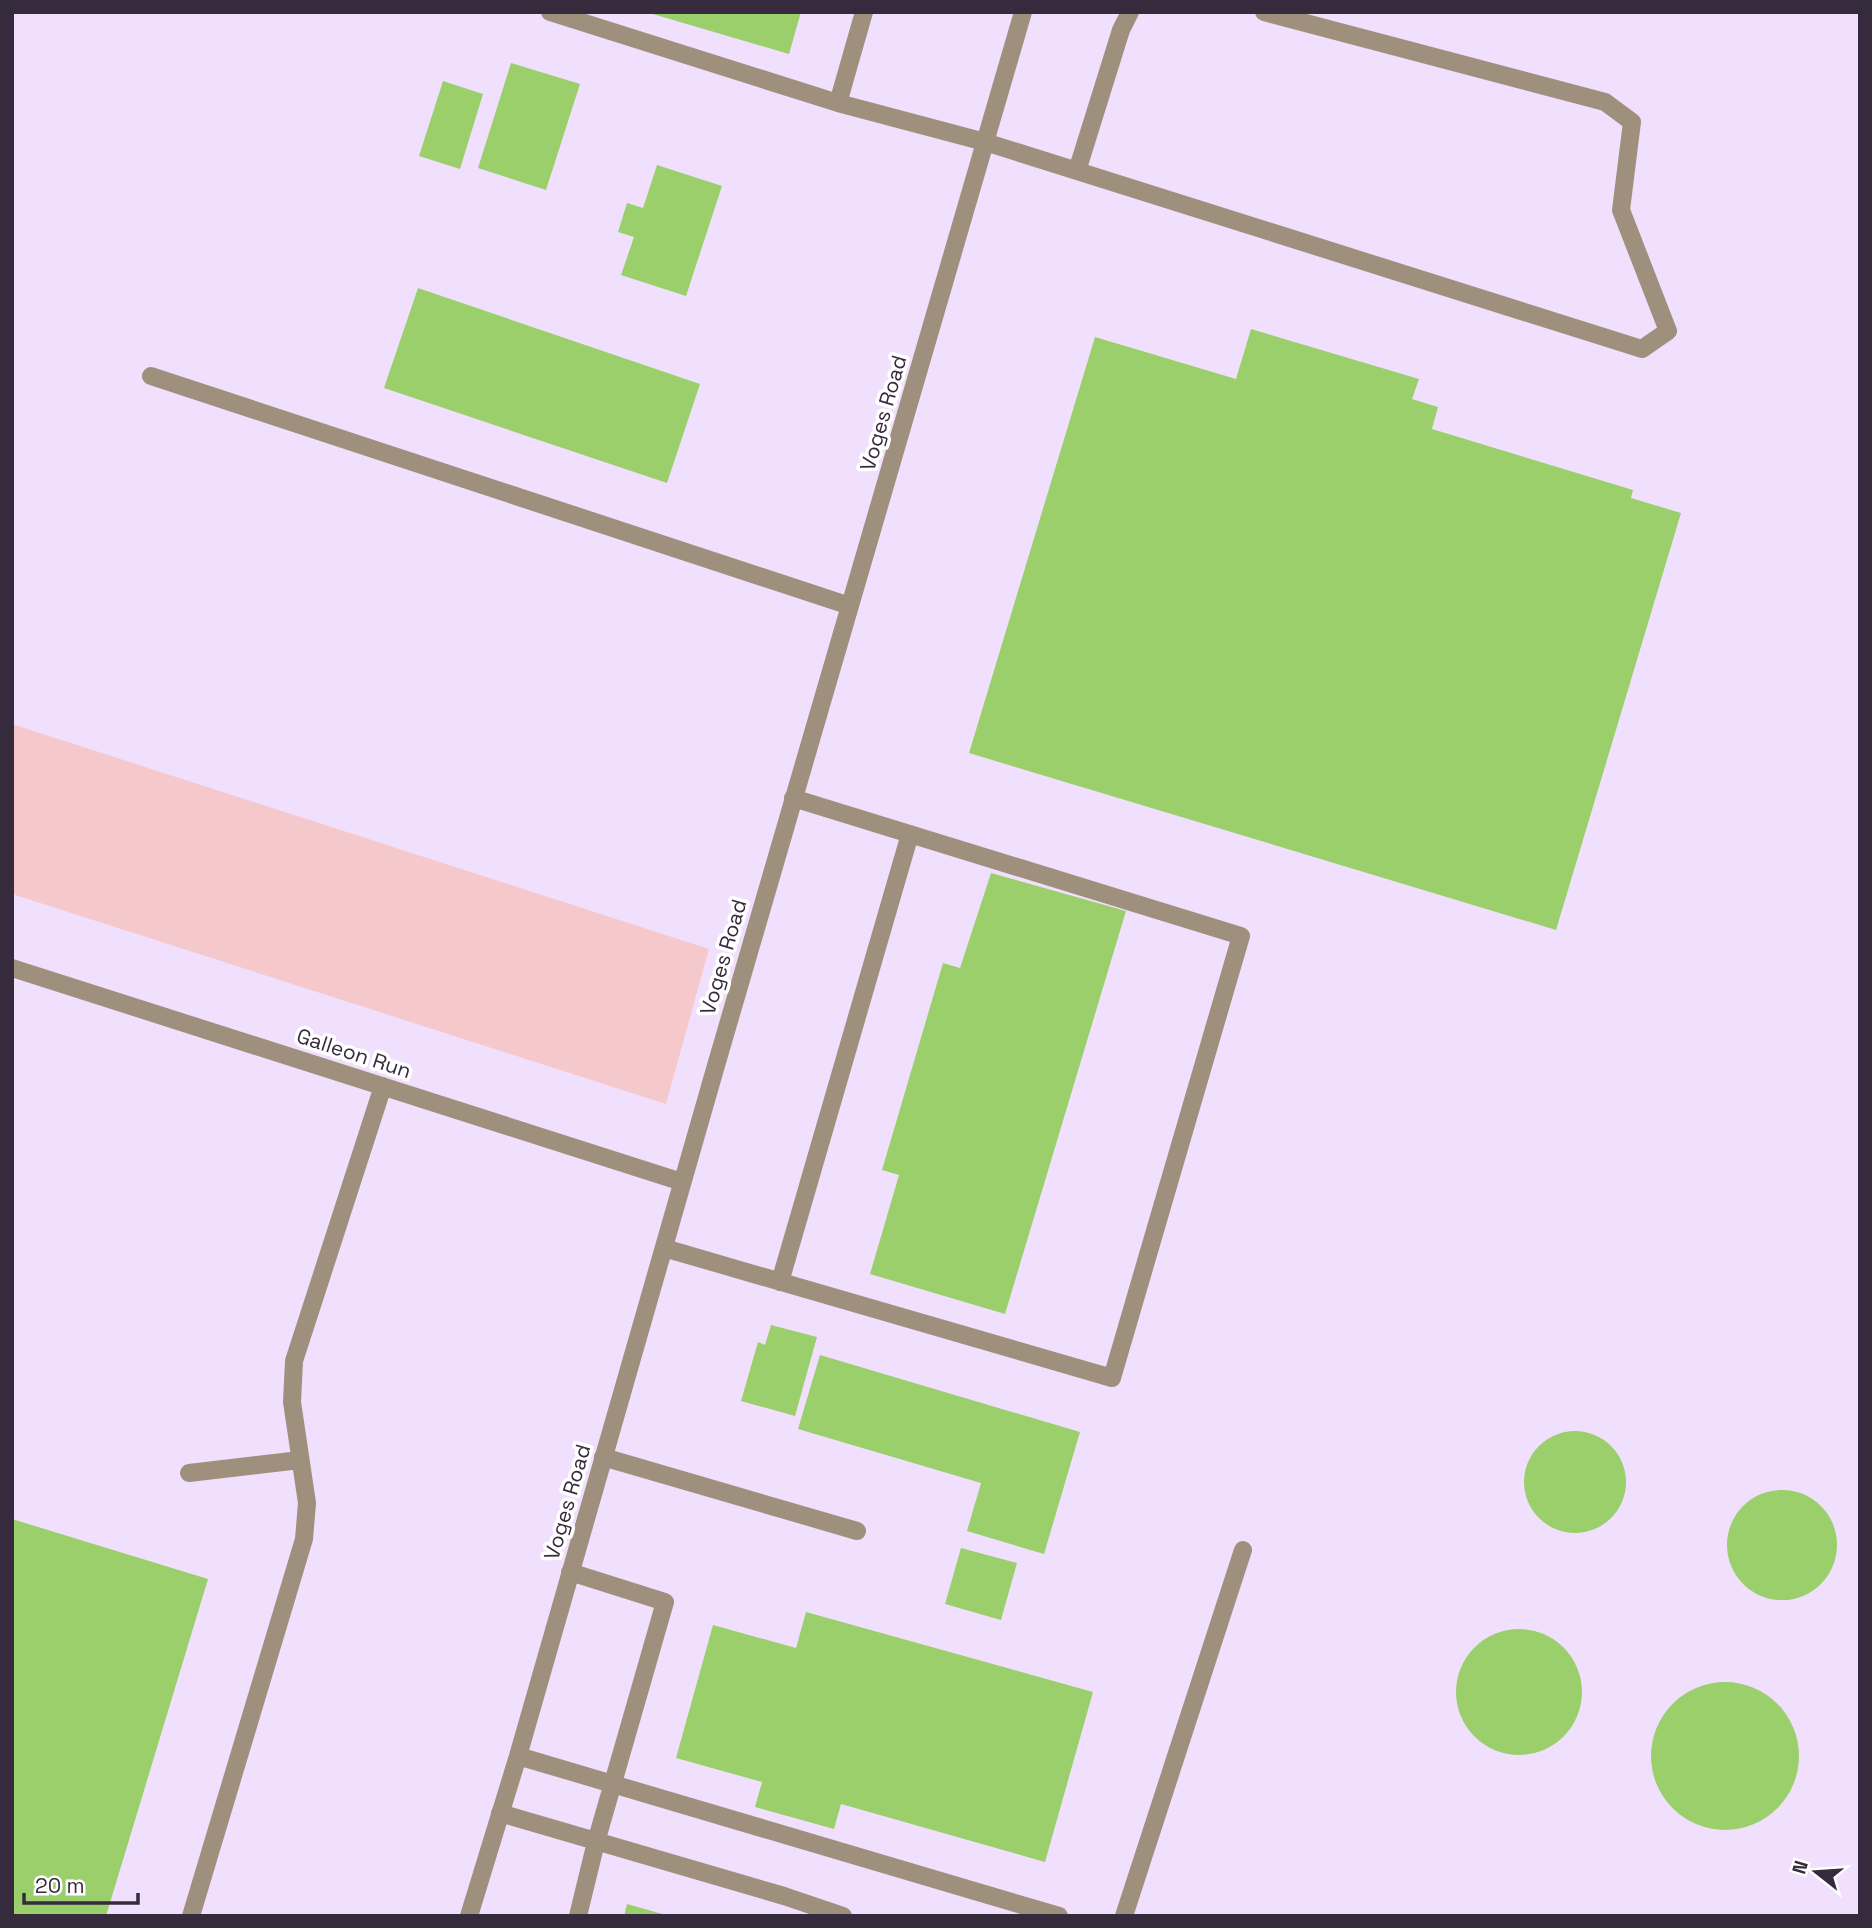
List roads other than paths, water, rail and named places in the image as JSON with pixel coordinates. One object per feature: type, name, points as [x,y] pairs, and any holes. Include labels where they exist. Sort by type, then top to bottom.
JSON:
[{"type":"street","points":[[550,12],[838,103],[985,142],[1642,349],[1668,331],[1621,209],[1632,122],[1605,102],[1264,12]]},
{"type":"street","points":[[838,103],[864,12]]},
{"type":"street","name":"Voges Road","points":[[469,1916],[518,1756],[793,798],[1023,12]]},
{"type":"street","points":[[1077,171],[1121,30],[1130,12]]},
{"type":"street","points":[[151,376],[850,607]]},
{"type":"street","points":[[664,1248],[1112,1378],[1241,936],[793,798]]},
{"type":"street","points":[[780,1282],[910,834]]},
{"type":"street","name":"Galleon Run","points":[[12,968],[682,1182]]},
{"type":"street","points":[[191,1916],[304,1539],[306,1503],[292,1402],[294,1361],[383,1086]]},
{"type":"street","points":[[603,1457],[857,1531]]},
{"type":"street","points":[[189,1473],[300,1460]]},
{"type":"street","points":[[1124,1916],[1243,1550]]},
{"type":"street","points":[[570,1572],[665,1602],[612,1784],[578,1916]]},
{"type":"street","points":[[518,1756],[1059,1916]]},
{"type":"street","points":[[500,1814],[784,1896],[843,1916]]}]
